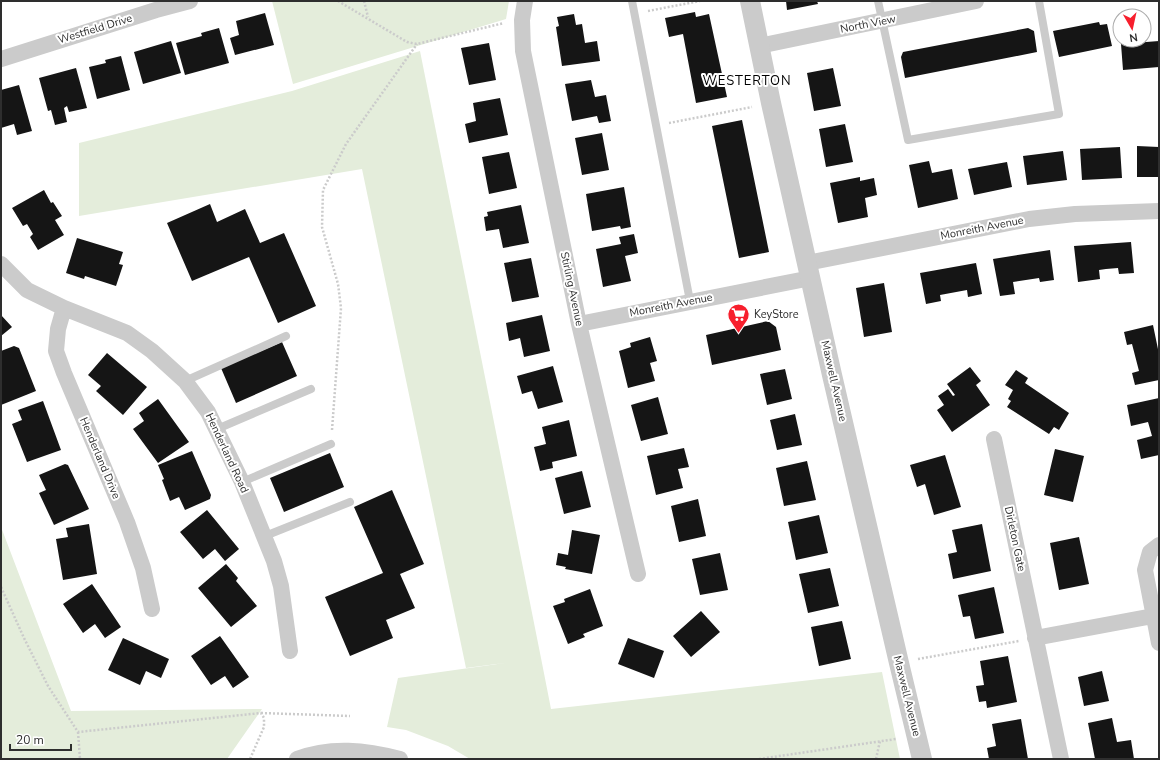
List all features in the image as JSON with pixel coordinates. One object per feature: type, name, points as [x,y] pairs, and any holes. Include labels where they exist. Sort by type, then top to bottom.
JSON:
[{"type":"street","name":"Westfield Drive","points":[[1,59],[155,6],[190,1]]},
{"type":"street","name":"Stirling Avenue","points":[[524,1],[522,20],[523,51],[579,324],[638,574]]},
{"type":"street","name":"Maxwell Avenue","points":[[750,1],[771,103],[922,759]]},
{"type":"street","name":"North View","points":[[759,46],[976,1]]},
{"type":"street","name":"Monreith Avenue","points":[[579,324],[690,301],[809,270],[1029,219],[1075,214],[1159,211]]},
{"type":"street","name":"Henderland Road","points":[[1,264],[27,290],[64,308],[127,333],[152,351],[185,380],[208,412],[242,482],[265,536],[274,561],[280,586],[290,651]]},
{"type":"street","name":"Henderland Drive","points":[[64,308],[58,329],[56,351],[127,522],[143,568],[152,608]]},
{"type":"street","name":"Dirleton Gate","points":[[994,440],[1061,759]]},
{"type":"street","points":[[1159,545],[1150,552],[1144,570],[1159,643]]},
{"type":"street","points":[[1035,638],[1153,616]]},
{"type":"street","points":[[297,759],[308,755],[352,750],[381,754],[400,759]]},
{"type":"lane","points":[[632,1],[690,301]]},
{"type":"lane","points":[[878,1],[908,140],[1059,114],[1039,1]]},
{"type":"lane","points":[[185,380],[286,336]]},
{"type":"lane","points":[[216,429],[310,389]]},
{"type":"lane","points":[[242,482],[331,444]]},
{"type":"lane","points":[[265,536],[350,502]]},
{"type":"path","points":[[338,1],[407,42],[417,44],[496,25]]},
{"type":"path","points":[[364,1],[368,18]]},
{"type":"path","points":[[634,14],[700,1]]},
{"type":"path","points":[[331,444],[333,400],[341,308],[338,284],[322,226],[323,190],[346,144],[417,44]]},
{"type":"path","points":[[656,126],[771,103]]},
{"type":"path","points":[[1,587],[48,686],[78,732],[80,759]]},
{"type":"path","points":[[899,663],[1035,638]]},
{"type":"path","points":[[78,732],[261,713],[350,716]]},
{"type":"path","points":[[250,759],[264,726],[264,718],[261,713]]},
{"type":"path","points":[[759,759],[916,736]]},
{"type":"path","points":[[876,759],[880,741]]},
{"type":"green space","points":[[272,1],[509,1],[506,19],[293,84]]},
{"type":"green space","points":[[420,51],[541,658],[466,668],[362,169],[79,216],[79,143],[292,91]]},
{"type":"green space","points":[[1,527],[71,711],[262,709],[227,759],[1,759]]},
{"type":"green space","points":[[541,658],[551,709],[882,672],[900,759],[470,759],[448,746],[406,730],[387,727],[398,678]]},
{"type":"building","points":[[786,1],[817,1],[818,4],[787,10]]},
{"type":"building","points":[[695,12],[696,17],[709,14],[727,97],[696,103],[683,34],[669,37],[665,18]]},
{"type":"building","points":[[265,13],[274,45],[235,55],[230,38],[239,35],[236,21]]},
{"type":"building","points":[[574,14],[576,25],[582,24],[585,43],[597,41],[600,61],[562,66],[556,27],[559,26],[557,17]]},
{"type":"building","points":[[1099,22],[1100,25],[1107,24],[1112,46],[1059,57],[1053,31]]},
{"type":"building","points":[[219,28],[229,63],[185,75],[176,43],[202,36],[201,33]]},
{"type":"building","points":[[1028,28],[1034,31],[1037,52],[905,78],[901,57],[903,52]]},
{"type":"building","points":[[171,41],[181,73],[143,84],[134,52]]},
{"type":"building","points":[[1159,41],[1159,67],[1123,70],[1121,48],[1152,48],[1152,42]]},
{"type":"building","points":[[489,43],[496,80],[469,85],[461,48]]},
{"type":"building","points":[[121,56],[130,90],[97,99],[89,67],[106,63],[105,60]]},
{"type":"building","points":[[76,68],[87,108],[69,112],[67,106],[64,108],[67,122],[55,125],[51,110],[48,111],[39,78]]},
{"type":"building","points":[[833,68],[841,106],[814,111],[807,73]]},
{"type":"building","points":[[591,80],[595,97],[606,95],[611,121],[599,123],[597,116],[572,121],[565,84]]},
{"type":"building","points":[[19,85],[32,131],[17,135],[14,124],[1,128],[1,90]]},
{"type":"building","points":[[500,98],[508,135],[469,143],[465,124],[476,121],[473,103]]},
{"type":"building","points":[[742,120],[769,252],[739,258],[712,126]]},
{"type":"building","points":[[845,124],[853,162],[826,167],[819,129]]},
{"type":"building","points":[[602,133],[609,170],[582,175],[575,138]]},
{"type":"building","points":[[1137,146],[1159,147],[1159,177],[1137,177]]},
{"type":"building","points":[[1120,147],[1122,178],[1082,180],[1080,149]]},
{"type":"building","points":[[1063,151],[1067,180],[1027,185],[1023,156]]},
{"type":"building","points":[[509,152],[517,188],[489,194],[482,157]]},
{"type":"building","points":[[929,161],[932,173],[952,169],[958,199],[918,208],[909,165]]},
{"type":"building","points":[[1007,162],[1012,187],[974,195],[968,169]]},
{"type":"building","points":[[860,177],[860,181],[874,178],[877,195],[865,198],[868,217],[838,223],[830,183]]},
{"type":"building","points":[[624,187],[631,227],[621,229],[620,226],[592,231],[586,194]]},
{"type":"building","points":[[44,190],[51,203],[53,202],[62,216],[55,220],[64,235],[38,250],[30,237],[33,234],[27,224],[23,226],[12,208]]},
{"type":"building","points":[[210,204],[217,222],[245,209],[260,243],[284,233],[316,306],[278,323],[249,257],[192,281],[167,223]]},
{"type":"building","points":[[521,205],[529,243],[503,248],[499,229],[486,231],[484,217],[488,216],[487,212]]},
{"type":"building","points":[[634,234],[638,253],[625,256],[631,281],[603,287],[596,249],[621,244],[619,237]]},
{"type":"building","points":[[77,238],[123,252],[119,264],[123,265],[116,286],[85,276],[84,279],[66,273]]},
{"type":"building","points":[[1131,242],[1134,273],[1119,274],[1118,268],[1099,270],[1100,279],[1078,282],[1074,246]]},
{"type":"building","points":[[1050,250],[1054,280],[1040,282],[1039,278],[1013,282],[1015,294],[1000,296],[993,259]]},
{"type":"building","points":[[531,258],[539,297],[512,302],[504,263]]},
{"type":"building","points":[[976,263],[982,294],[968,297],[967,290],[940,295],[941,301],[926,304],[920,273]]},
{"type":"building","points":[[884,283],[892,332],[864,337],[856,288]]},
{"type":"building","points":[[1,315],[12,327],[1,336]]},
{"type":"building","points":[[542,315],[550,351],[524,357],[520,338],[509,341],[506,323]]},
{"type":"building","points":[[768,321],[776,327],[781,350],[712,365],[706,335]]},
{"type":"building","points":[[1153,325],[1159,354],[1159,380],[1135,385],[1132,373],[1139,371],[1132,344],[1127,345],[1124,332]]},
{"type":"building","points":[[650,337],[657,361],[650,363],[655,381],[628,388],[619,351],[631,347],[630,343]]},
{"type":"building","points":[[282,342],[297,376],[236,403],[221,368]]},
{"type":"building","points":[[14,346],[19,348],[36,391],[1,405],[1,351]]},
{"type":"building","points":[[107,353],[147,387],[123,415],[96,391],[101,386],[88,375]]},
{"type":"building","points":[[553,366],[563,402],[538,409],[532,391],[522,394],[517,376]]},
{"type":"building","points":[[970,367],[981,381],[976,385],[990,405],[952,432],[937,410],[944,405],[938,396],[948,389],[953,396],[955,395],[947,384]]},
{"type":"building","points":[[785,369],[792,399],[767,405],[760,374]]},
{"type":"building","points":[[1016,370],[1028,378],[1025,383],[1069,413],[1059,430],[1054,427],[1049,434],[1007,407],[1011,401],[1008,399],[1013,390],[1005,385]]},
{"type":"building","points":[[658,397],[668,434],[641,441],[631,405]]},
{"type":"building","points":[[1159,398],[1159,455],[1141,459],[1137,440],[1152,436],[1148,422],[1131,426],[1127,405]]},
{"type":"building","points":[[158,399],[189,442],[158,463],[133,429],[144,421],[139,413]]},
{"type":"building","points":[[43,401],[61,450],[27,462],[12,424],[22,420],[18,410]]},
{"type":"building","points":[[795,414],[802,445],[777,450],[770,420]]},
{"type":"building","points":[[569,420],[577,456],[552,462],[553,468],[540,471],[534,447],[546,444],[542,427]]},
{"type":"building","points":[[684,448],[689,467],[678,469],[683,488],[656,495],[647,456]]},
{"type":"building","points":[[1055,449],[1084,456],[1073,502],[1044,495]]},
{"type":"building","points":[[192,451],[211,495],[210,499],[185,510],[179,497],[170,501],[162,480],[164,479],[158,465]]},
{"type":"building","points":[[330,453],[344,487],[284,512],[270,478]]},
{"type":"building","points":[[945,455],[961,507],[934,515],[925,484],[917,487],[910,465]]},
{"type":"building","points":[[807,461],[816,500],[784,506],[776,468]]},
{"type":"building","points":[[65,464],[68,465],[89,509],[54,525],[39,493],[46,490],[39,475]]},
{"type":"building","points":[[582,471],[591,507],[564,514],[555,478]]},
{"type":"building","points":[[392,490],[424,564],[400,574],[415,608],[386,620],[393,638],[350,656],[325,597],[383,573],[354,507]]},
{"type":"building","points":[[698,499],[706,536],[679,542],[671,506]]},
{"type":"building","points":[[207,510],[239,549],[225,561],[215,549],[203,559],[180,532]]},
{"type":"building","points":[[819,515],[828,553],[796,560],[788,522]]},
{"type":"building","points":[[89,524],[97,574],[63,580],[56,539],[68,537],[66,528]]},
{"type":"building","points":[[982,524],[991,571],[953,579],[948,554],[957,552],[952,530]]},
{"type":"building","points":[[572,530],[600,535],[592,574],[565,569],[566,567],[556,565],[558,553],[568,555]]},
{"type":"building","points":[[1079,537],[1089,584],[1059,590],[1050,543]]},
{"type":"building","points":[[720,553],[728,590],[700,595],[692,559]]},
{"type":"building","points":[[226,564],[238,578],[236,581],[257,606],[231,627],[198,588]]},
{"type":"building","points":[[830,568],[839,606],[808,613],[799,574]]},
{"type":"building","points":[[92,584],[121,627],[105,638],[95,624],[83,633],[63,604]]},
{"type":"building","points":[[994,587],[1004,633],[975,639],[970,616],[963,617],[958,595]]},
{"type":"building","points":[[590,589],[603,626],[583,634],[585,637],[568,644],[553,606],[565,602],[564,599]]},
{"type":"building","points":[[701,611],[720,632],[691,657],[673,636]]},
{"type":"building","points":[[842,621],[851,659],[819,666],[811,627]]},
{"type":"building","points":[[220,636],[249,677],[233,688],[225,676],[211,685],[191,656]]},
{"type":"building","points":[[123,638],[169,659],[161,678],[146,671],[140,685],[108,670]]},
{"type":"building","points":[[628,638],[664,651],[654,678],[618,664]]},
{"type":"building","points":[[1008,656],[1017,702],[987,708],[986,701],[979,702],[976,686],[984,685],[980,661]]},
{"type":"building","points":[[1102,671],[1109,701],[1084,706],[1078,677]]},
{"type":"building","points":[[1112,718],[1117,742],[1131,740],[1134,759],[1095,759],[1088,723]]},
{"type":"building","points":[[1021,719],[1028,759],[989,759],[987,748],[996,746],[992,724]]},
{"type":"place","name":"KeyStore","points":[[738,334]]},
{"type":"district","name":"WESTERTON","points":[[747,81]]}]
